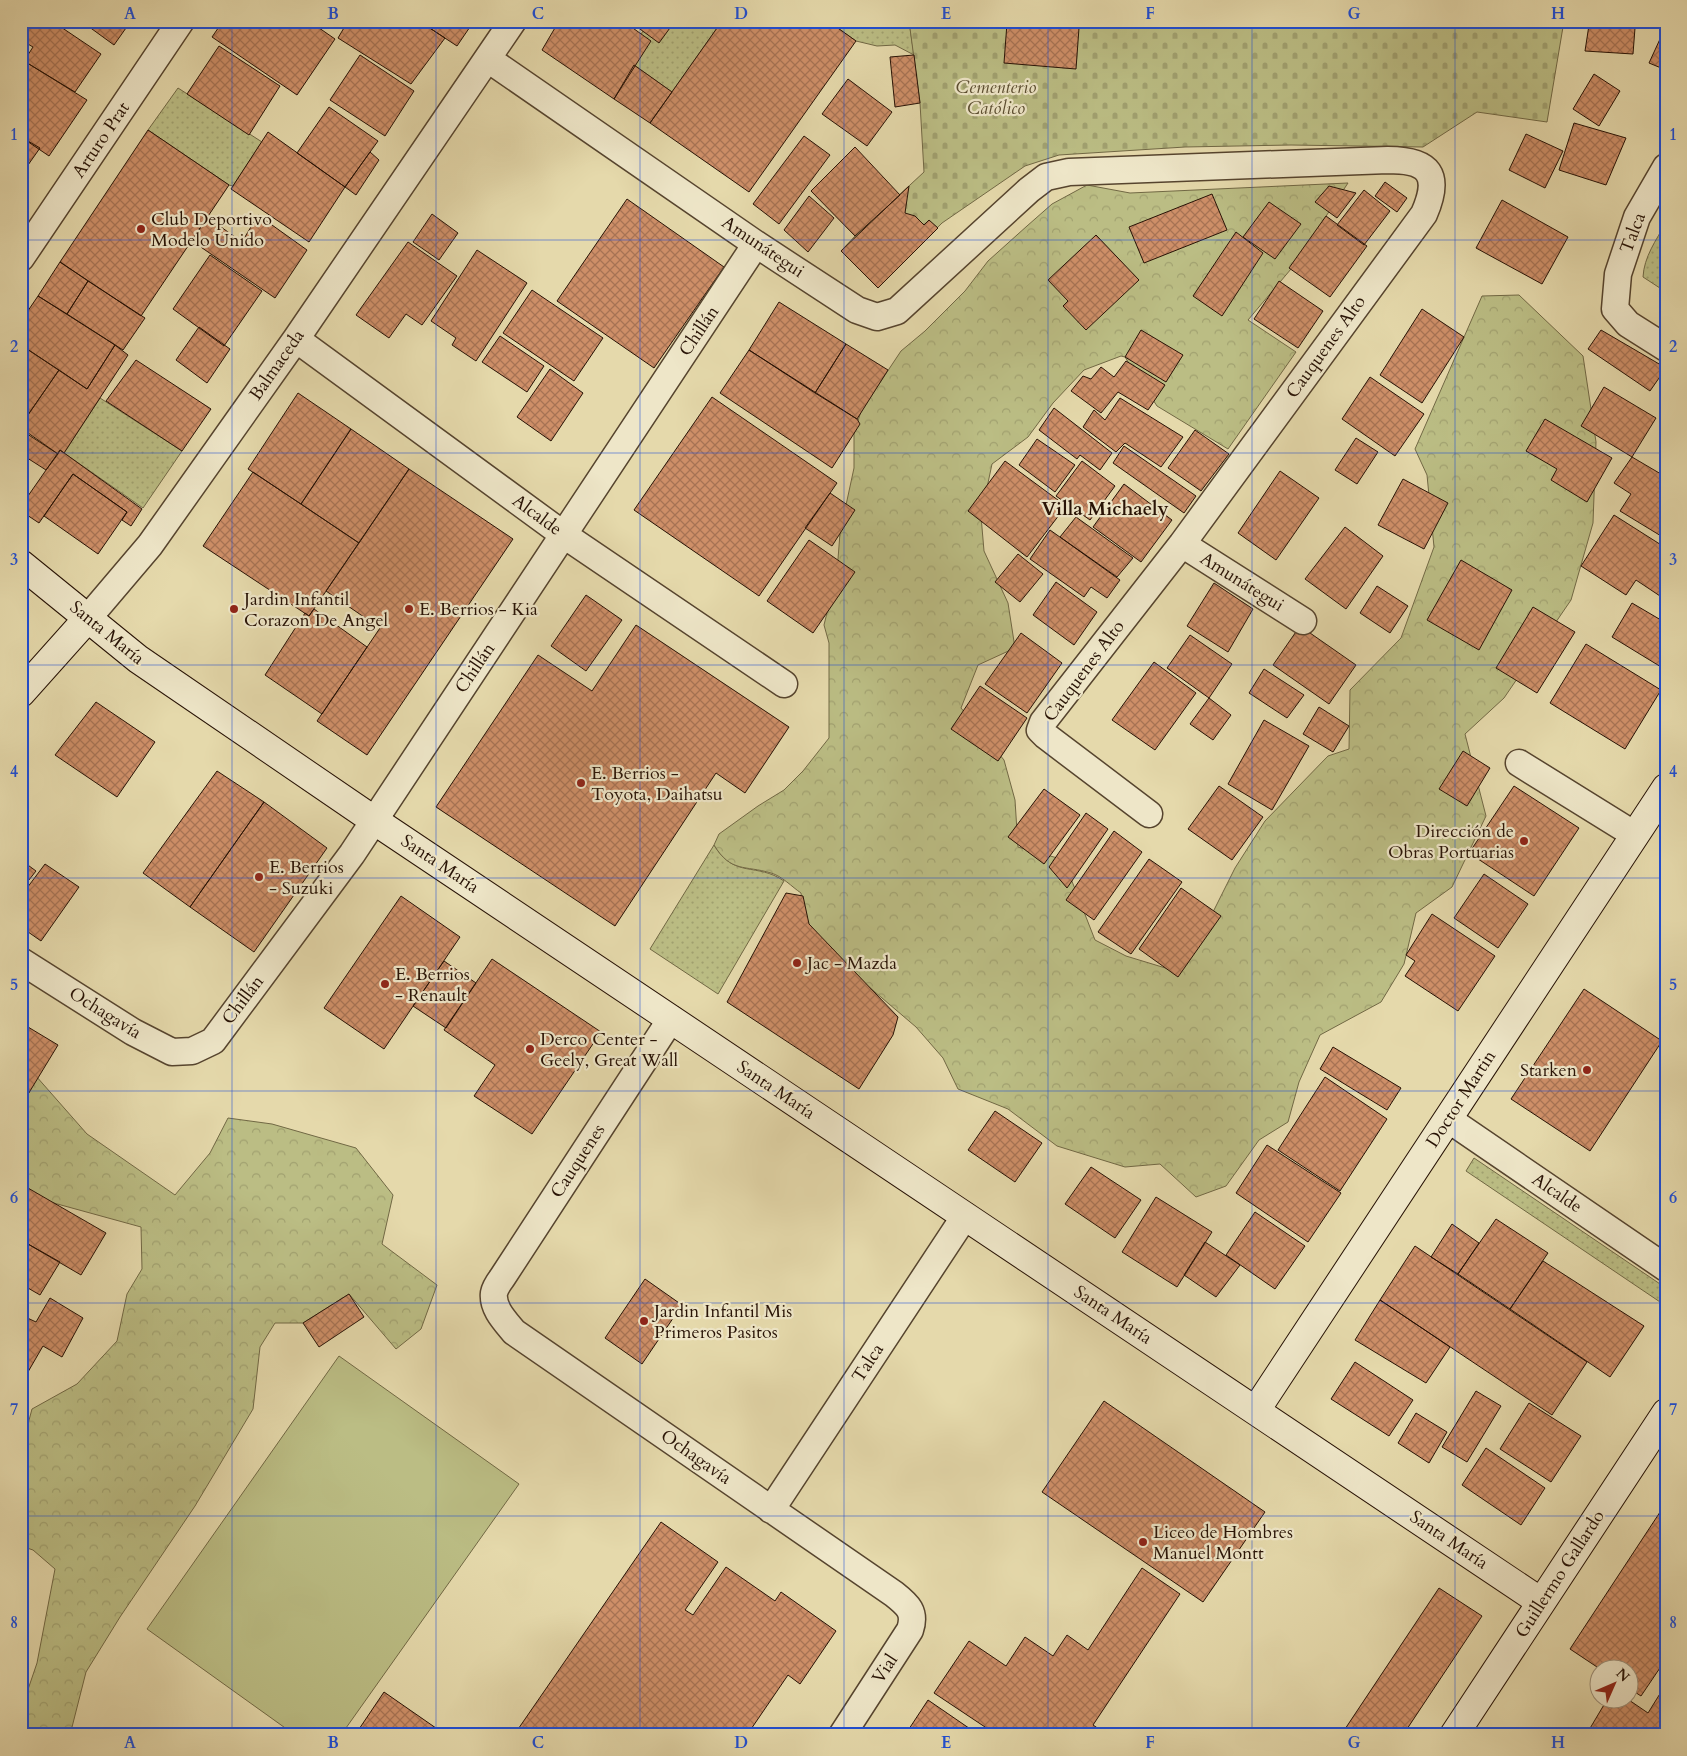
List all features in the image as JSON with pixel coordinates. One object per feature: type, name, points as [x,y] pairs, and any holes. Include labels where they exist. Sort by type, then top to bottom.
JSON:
[{"type":"main road","name":"Santa María","points":[[21,564],[138,659],[375,821],[1542,1602]]},
{"type":"main road","name":"Balmaceda","points":[[21,693],[88,618]]},
{"type":"main road","name":"Doctor Martin","points":[[1256,1410],[1666,788]]},
{"type":"main road","name":"Guillermo Gallardo","points":[[1454,1735],[1666,1413]]},
{"type":"street","name":"Arturo Prat","points":[[21,258],[181,21]]},
{"type":"street","name":"Balmaceda","points":[[88,618],[150,545],[296,339],[513,21]]},
{"type":"street","name":"Amunátegui","points":[[488,59],[756,244],[857,310],[877,317],[897,310],[1029,190]]},
{"type":"street","name":"Cauquenes Alto","points":[[1029,190],[1046,177],[1068,172],[1388,160],[1405,160],[1416,163],[1424,168],[1430,177],[1432,187],[1431,197],[1424,214],[1182,544],[1043,722],[1040,730],[1046,736],[1149,814]]},
{"type":"street","name":"Talca","points":[[1666,167],[1637,217],[1618,274],[1615,309],[1628,324],[1666,348]]},
{"type":"street","name":"Chillán","points":[[192,1051],[213,1041],[352,854],[756,244]]},
{"type":"street","name":"Alcalde","points":[[296,339],[564,535],[784,684]]},
{"type":"street","name":"Amunátegui","points":[[1182,544],[1303,621]]},
{"type":"street","points":[[1519,763],[1635,835]]},
{"type":"street","name":"Ochagavía","points":[[21,961],[133,1032],[172,1052],[192,1051]]},
{"type":"street","name":"Cauquenes","points":[[496,1306],[494,1292],[502,1278],[671,1019]]},
{"type":"street","name":"Alcalde","points":[[1448,1119],[1666,1268]]},
{"type":"street","name":"Talca","points":[[771,1510],[966,1216]]},
{"type":"street","name":"Ochagavía","points":[[496,1306],[501,1318],[514,1332],[903,1601]]},
{"type":"street","name":"Vial","points":[[842,1735],[910,1630],[912,1614],[903,1601]]},
{"type":"green space","points":[[650,21],[722,21],[672,92],[634,65],[641,34]]},
{"type":"green space","points":[[828,21],[909,21],[914,55],[895,45],[877,46],[856,41]]},
{"type":"green space","name":"Cementerio Católico","points":[[909,21],[1564,21],[1547,122],[1477,112],[1423,147],[1291,145],[1185,147],[1059,155],[1025,166],[942,223],[878,288],[841,251],[924,172],[920,103]]},
{"type":"green space","points":[[178,88],[262,142],[233,186],[148,130]]},
{"type":"green space","points":[[1348,183],[1291,269],[1248,320],[1296,352],[1228,449],[1157,406],[1125,357],[1121,356],[1084,370],[1053,403],[1028,437],[992,464],[981,516],[984,551],[1008,603],[1015,648],[978,665],[961,708],[1004,760],[1015,800],[1018,847],[1061,859],[1066,866],[1095,940],[1126,956],[1172,970],[1202,934],[1235,868],[1265,821],[1328,756],[1349,749],[1350,690],[1401,638],[1434,547],[1427,475],[1415,449],[1482,296],[1519,295],[1583,356],[1596,442],[1593,523],[1571,600],[1504,698],[1465,734],[1486,816],[1452,887],[1416,913],[1404,964],[1381,1002],[1320,1035],[1299,1082],[1288,1122],[1259,1140],[1226,1186],[1196,1197],[1160,1164],[1125,1167],[1057,1146],[1008,1109],[958,1089],[943,1058],[916,1027],[855,975],[807,944],[801,893],[775,874],[733,864],[720,854],[714,845],[719,834],[784,790],[803,771],[829,738],[829,643],[824,625],[837,572],[840,533],[854,468],[854,434],[861,411],[901,351],[925,331],[965,291],[988,261],[1027,226],[1052,204],[1087,185],[1130,193]]},
{"type":"green space","points":[[1666,223],[1666,292],[1643,277],[1648,256]]},
{"type":"green space","points":[[100,398],[182,451],[143,508],[64,453]]},
{"type":"green space","points":[[714,845],[722,856],[730,862],[746,869],[774,875],[784,881],[718,994],[650,949]]},
{"type":"green space","points":[[21,1059],[87,1134],[175,1195],[210,1153],[228,1118],[272,1124],[356,1148],[393,1195],[382,1244],[437,1285],[421,1329],[396,1349],[349,1294],[303,1323],[275,1323],[260,1347],[253,1409],[195,1506],[120,1617],[86,1672],[70,1735],[21,1735],[21,1710],[37,1663],[55,1569],[33,1550],[21,1546],[21,1450],[32,1409],[77,1384],[117,1341],[127,1294],[142,1269],[141,1227],[21,1194]]},
{"type":"green space","points":[[1474,1158],[1666,1288],[1666,1306],[1466,1171]]},
{"type":"green space","points":[[339,1356],[519,1484],[341,1735],[295,1735],[147,1629]]},
{"type":"building","points":[[30,21],[52,21],[101,54],[75,92],[24,61],[33,47],[21,40],[21,36]]},
{"type":"building","points":[[81,21],[116,21],[126,28],[114,45]]},
{"type":"building","points":[[223,21],[309,21],[335,39],[297,95],[212,37]]},
{"type":"building","points":[[348,21],[419,21],[445,38],[411,84],[338,38]]},
{"type":"building","points":[[419,21],[474,21],[457,46]]},
{"type":"building","points":[[559,21],[623,21],[651,41],[614,99],[542,50]]},
{"type":"building","points":[[629,21],[675,21],[659,43]]},
{"type":"building","points":[[722,21],[828,21],[856,41],[749,192],[650,123]]},
{"type":"building","points":[[1600,21],[1644,21],[1644,24]]},
{"type":"building","points":[[1007,23],[1079,28],[1076,69],[1004,63]]},
{"type":"building","points":[[1589,25],[1635,28],[1633,54],[1585,51]]},
{"type":"building","points":[[1666,26],[1666,70],[1649,63]]},
{"type":"building","points":[[219,46],[280,86],[249,135],[187,94]]},
{"type":"building","points":[[360,55],[414,91],[385,136],[330,100]]},
{"type":"building","points":[[914,55],[920,103],[895,107],[890,57]]},
{"type":"building","points":[[24,61],[87,100],[49,156],[21,137],[21,65]]},
{"type":"building","points":[[634,65],[672,92],[650,123],[614,99]]},
{"type":"building","points":[[1594,74],[1620,91],[1599,126],[1573,109]]},
{"type":"building","points":[[848,79],[892,112],[867,146],[822,114]]},
{"type":"building","points":[[329,107],[378,141],[345,187],[297,153]]},
{"type":"building","points":[[1574,123],[1626,138],[1606,185],[1559,170]]},
{"type":"building","name":"Club Deportivo Modelo Unido","points":[[148,130],[229,185],[141,316],[60,262]]},
{"type":"building","points":[[268,132],[345,187],[309,242],[231,189]]},
{"type":"building","points":[[1526,134],[1563,151],[1545,188],[1509,170]]},
{"type":"building","points":[[804,136],[830,155],[779,224],[753,204]]},
{"type":"building","points":[[21,137],[40,148],[21,175]]},
{"type":"building","points":[[855,147],[900,195],[855,236],[811,191]]},
{"type":"building","points":[[370,152],[379,160],[356,195],[345,187]]},
{"type":"building","points":[[1385,182],[1407,198],[1397,212],[1375,196]]},
{"type":"building","points":[[909,186],[905,213],[915,216],[924,225],[929,220],[938,228],[878,288],[841,251]]},
{"type":"building","points":[[1329,186],[1356,193],[1337,218],[1315,202]]},
{"type":"building","points":[[1364,190],[1390,211],[1364,245],[1337,225]]},
{"type":"building","points":[[1212,194],[1227,230],[1144,263],[1129,227]]},
{"type":"building","points":[[809,196],[834,218],[808,252],[784,230]]},
{"type":"building","points":[[627,199],[724,267],[654,368],[557,301]]},
{"type":"building","points":[[1502,200],[1568,237],[1542,284],[1476,248]]},
{"type":"building","points":[[1269,202],[1301,224],[1275,259],[1243,237]]},
{"type":"building","points":[[432,214],[458,233],[439,260],[413,242]]},
{"type":"building","points":[[258,215],[307,250],[275,298],[192,241],[207,217],[242,242]]},
{"type":"building","points":[[1326,216],[1367,246],[1330,297],[1289,268]]},
{"type":"building","points":[[1236,232],[1263,253],[1222,316],[1193,296]]},
{"type":"building","points":[[1096,235],[1139,280],[1086,330],[1063,306],[1068,301],[1048,280]]},
{"type":"building","points":[[408,242],[457,276],[422,325],[406,314],[389,338],[356,315]]},
{"type":"building","points":[[477,250],[527,283],[476,361],[452,345],[456,338],[431,321]]},
{"type":"building","points":[[210,255],[262,291],[224,346],[173,309]]},
{"type":"building","points":[[60,262],[88,281],[67,314],[38,296]]},
{"type":"building","points":[[88,281],[145,318],[123,350],[67,314]]},
{"type":"building","points":[[1279,281],[1323,311],[1298,348],[1254,319]]},
{"type":"building","points":[[532,290],[603,338],[574,381],[503,333]]},
{"type":"building","points":[[38,296],[115,345],[87,389],[21,345],[21,321]]},
{"type":"building","points":[[779,302],[846,344],[815,393],[749,350]]},
{"type":"building","points":[[1422,309],[1464,337],[1422,403],[1380,375]]},
{"type":"building","points":[[199,327],[230,349],[207,383],[176,360]]},
{"type":"building","points":[[1141,330],[1183,355],[1166,382],[1125,357]]},
{"type":"building","points":[[1601,330],[1666,368],[1650,391],[1588,349]]},
{"type":"building","points":[[500,336],[544,366],[527,392],[482,362]]},
{"type":"building","points":[[846,344],[888,370],[857,419],[815,393]]},
{"type":"building","points":[[21,345],[59,370],[21,425]]},
{"type":"building","points":[[115,345],[128,355],[64,453],[60,450],[58,454],[21,428],[21,425],[59,370],[87,389]]},
{"type":"building","points":[[749,350],[857,419],[860,424],[832,468],[720,393]]},
{"type":"building","points":[[136,360],[211,409],[182,451],[106,401]]},
{"type":"building","points":[[1126,361],[1165,385],[1148,410],[1118,392],[1101,413],[1071,391],[1083,376],[1091,379],[1101,367],[1114,377]]},
{"type":"building","points":[[550,369],[583,393],[551,441],[517,417]]},
{"type":"building","points":[[1370,377],[1424,414],[1395,456],[1342,419]]},
{"type":"building","points":[[1604,387],[1656,418],[1632,457],[1581,426]]},
{"type":"building","points":[[298,393],[351,429],[301,504],[248,469]]},
{"type":"building","points":[[712,397],[837,483],[759,596],[634,510]]},
{"type":"building","points":[[1120,398],[1183,437],[1161,467],[1125,443],[1116,452],[1083,427],[1094,410],[1105,420]]},
{"type":"building","points":[[1054,408],[1112,453],[1100,470],[1080,455],[1077,459],[1039,430]]},
{"type":"building","points":[[1545,419],[1612,458],[1587,502],[1551,480],[1557,469],[1526,451]]},
{"type":"building","points":[[351,429],[409,469],[359,543],[301,504]]},
{"type":"building","points":[[21,430],[58,454],[46,470],[21,454]]},
{"type":"building","points":[[1195,430],[1229,454],[1201,491],[1168,468]]},
{"type":"building","points":[[1356,438],[1378,452],[1357,484],[1335,470]]},
{"type":"building","points":[[1037,439],[1075,465],[1055,492],[1019,465]]},
{"type":"building","points":[[1124,446],[1196,496],[1184,513],[1113,463]]},
{"type":"building","points":[[60,450],[142,509],[131,526],[122,520],[127,512],[73,474],[39,523],[21,511],[21,506]]},
{"type":"building","points":[[1632,457],[1666,477],[1666,539],[1620,511],[1631,494],[1614,483]]},
{"type":"building","points":[[1005,461],[1066,506],[1027,557],[968,511]]},
{"type":"building","points":[[1082,461],[1115,486],[1090,520],[1056,496]]},
{"type":"building","name":"E. Berrios - Kia","points":[[409,469],[513,539],[367,755],[317,721],[380,628],[326,591]]},
{"type":"building","points":[[1280,471],[1319,498],[1276,560],[1238,533]]},
{"type":"building","points":[[253,472],[359,543],[309,616],[203,546]]},
{"type":"building","points":[[73,474],[127,512],[98,554],[44,516]]},
{"type":"building","points":[[1403,479],[1448,503],[1424,549],[1378,525]]},
{"type":"building","points":[[1124,484],[1172,520],[1141,562],[1093,527]]},
{"type":"building","points":[[830,493],[855,510],[832,546],[805,528]]},
{"type":"building","points":[[1614,515],[1666,548],[1666,600],[1636,580],[1626,595],[1581,566]]},
{"type":"building","points":[[1076,517],[1133,558],[1117,577],[1060,537]]},
{"type":"building","points":[[1345,527],[1383,556],[1346,609],[1305,579]]},
{"type":"building","points":[[1050,530],[1120,580],[1107,598],[1091,587],[1084,597],[1030,559]]},
{"type":"building","points":[[809,540],[855,572],[813,633],[767,601]]},
{"type":"building","points":[[1018,554],[1043,574],[1020,602],[995,582]]},
{"type":"building","points":[[1461,560],[1512,590],[1479,650],[1427,620]]},
{"type":"building","points":[[1056,582],[1097,612],[1074,645],[1033,615]]},
{"type":"building","points":[[1214,583],[1253,609],[1228,652],[1187,626]]},
{"type":"building","points":[[1377,586],[1408,606],[1390,633],[1360,613]]},
{"type":"building","points":[[586,595],[622,620],[586,671],[551,646]]},
{"type":"building","points":[[1632,603],[1666,623],[1666,670],[1612,637]]},
{"type":"building","points":[[1533,607],[1575,632],[1537,693],[1496,668]]},
{"type":"building","points":[[314,609],[367,647],[322,714],[265,675],[305,613],[309,616]]},
{"type":"building","name":"E. Berrios - Toyota, Daihatsu","points":[[636,625],[789,727],[745,793],[716,773],[615,926],[436,807],[538,655],[592,691]]},
{"type":"building","points":[[1300,626],[1356,665],[1329,704],[1273,665]]},
{"type":"building","points":[[1021,633],[1062,663],[1027,713],[985,684]]},
{"type":"building","points":[[1190,635],[1232,664],[1209,698],[1167,668]]},
{"type":"building","points":[[1586,644],[1661,690],[1625,749],[1550,703]]},
{"type":"building","points":[[1154,662],[1196,693],[1155,750],[1112,720]]},
{"type":"building","points":[[1264,669],[1304,695],[1287,718],[1249,693]]},
{"type":"building","points":[[980,686],[1027,718],[998,761],[951,729]]},
{"type":"building","points":[[1209,698],[1231,715],[1213,740],[1190,724]]},
{"type":"building","points":[[96,702],[155,742],[117,797],[55,755]]},
{"type":"building","points":[[1319,707],[1349,726],[1333,752],[1303,734]]},
{"type":"building","points":[[1264,720],[1309,746],[1272,810],[1228,784]]},
{"type":"building","points":[[1463,751],[1490,768],[1467,806],[1439,789]]},
{"type":"building","points":[[217,771],[264,802],[190,907],[143,873]]},
{"type":"building","points":[[1219,786],[1263,817],[1232,860],[1188,829]]},
{"type":"building","name":"Dirección de Obras Portuarias","points":[[1514,786],[1579,828],[1534,896],[1469,853]]},
{"type":"building","points":[[1044,789],[1080,815],[1044,864],[1008,837]]},
{"type":"building","name":"E. Berrios - Suzuki","points":[[264,802],[327,848],[254,952],[190,907]]},
{"type":"building","points":[[1086,813],[1108,829],[1067,888],[1049,867]]},
{"type":"building","points":[[1114,831],[1142,852],[1094,920],[1066,900]]},
{"type":"building","points":[[1149,859],[1182,882],[1131,954],[1098,932]]},
{"type":"building","points":[[21,860],[36,871],[21,890]]},
{"type":"building","points":[[45,864],[79,887],[41,941],[21,927],[21,896]]},
{"type":"building","points":[[1484,874],[1528,904],[1498,948],[1454,918]]},
{"type":"building","points":[[1181,888],[1221,916],[1178,977],[1139,949]]},
{"type":"building","name":"Jac - Mazda","points":[[786,893],[803,896],[809,924],[898,1017],[893,1035],[859,1089],[727,1002]]},
{"type":"building","name":"E. Berrios - Renault","points":[[401,896],[460,937],[384,1049],[324,1008]]},
{"type":"building","points":[[1432,914],[1495,956],[1458,1011],[1405,976],[1415,961],[1406,955]]},
{"type":"building","name":"Derco Center - Geely, Great Wall","points":[[492,959],[601,1032],[532,1134],[474,1096],[495,1065],[444,1030]]},
{"type":"building","points":[[444,961],[476,983],[446,1028],[413,1006]]},
{"type":"building","name":"Starken","points":[[1584,989],[1662,1041],[1590,1151],[1511,1099]]},
{"type":"building","points":[[23,1024],[58,1045],[27,1096],[21,1093],[21,1027]]},
{"type":"building","points":[[1333,1047],[1401,1088],[1387,1110],[1320,1069]]},
{"type":"building","points":[[1325,1077],[1387,1119],[1340,1191],[1278,1150]]},
{"type":"building","points":[[995,1111],[1042,1143],[1015,1182],[968,1150]]},
{"type":"building","points":[[1267,1145],[1341,1193],[1308,1242],[1236,1193]]},
{"type":"building","points":[[1091,1167],[1141,1200],[1115,1238],[1065,1204]]},
{"type":"building","points":[[21,1184],[106,1233],[81,1275],[21,1240]]},
{"type":"building","points":[[1156,1197],[1212,1232],[1177,1287],[1122,1252]]},
{"type":"building","points":[[1255,1212],[1305,1246],[1275,1289],[1226,1255]]},
{"type":"building","points":[[1496,1219],[1548,1253],[1510,1309],[1458,1274]]},
{"type":"building","points":[[1452,1224],[1479,1243],[1458,1274],[1431,1257]]},
{"type":"building","points":[[21,1240],[60,1262],[40,1295],[21,1284]]},
{"type":"building","points":[[1205,1242],[1240,1265],[1216,1297],[1184,1275]]},
{"type":"building","points":[[1415,1246],[1587,1362],[1552,1415],[1380,1300]]},
{"type":"building","points":[[1543,1261],[1644,1326],[1610,1377],[1510,1309]]},
{"type":"building","name":"Jardin Infantil Mis Primeros Pasitos","points":[[645,1279],[682,1305],[642,1364],[605,1338]]},
{"type":"building","points":[[349,1294],[364,1317],[319,1347],[303,1323]]},
{"type":"building","points":[[50,1298],[83,1318],[62,1357],[43,1346],[21,1384],[21,1315],[36,1322]]},
{"type":"building","points":[[1380,1300],[1450,1347],[1426,1383],[1355,1340]]},
{"type":"building","points":[[1355,1362],[1413,1400],[1389,1436],[1331,1399]]},
{"type":"building","points":[[1476,1391],[1501,1406],[1467,1462],[1442,1447]]},
{"type":"building","points":[[1104,1401],[1265,1512],[1203,1602],[1042,1492]]},
{"type":"building","points":[[1529,1403],[1581,1436],[1551,1482],[1500,1449]]},
{"type":"building","points":[[1416,1413],[1447,1432],[1429,1463],[1398,1443]]},
{"type":"building","points":[[1486,1448],[1545,1488],[1521,1525],[1462,1485]]},
{"type":"building","points":[[1666,1503],[1666,1659],[1641,1696],[1640,1658],[1590,1658],[1590,1662],[1570,1649]]},
{"type":"building","points":[[661,1522],[718,1562],[685,1610],[693,1615],[726,1567],[775,1601],[781,1592],[836,1631],[800,1684],[788,1675],[747,1735],[514,1735]]},
{"type":"building","points":[[21,1553],[28,1555],[21,1606]]},
{"type":"building","points":[[1142,1568],[1180,1594],[1093,1725],[1108,1735],[997,1735],[934,1693],[969,1641],[1006,1666],[1025,1637],[1053,1656],[1067,1635],[1088,1650]]},
{"type":"building","points":[[1439,1588],[1482,1616],[1403,1735],[1341,1735]]},
{"type":"building","points":[[1666,1684],[1666,1735],[1586,1735],[1602,1708],[1640,1708],[1648,1713]]},
{"type":"building","points":[[384,1692],[446,1735],[355,1735]]},
{"type":"building","points":[[928,1700],[979,1735],[905,1735]]},
{"type":"place","name":"Club Deportivo Modelo Unido","points":[[141,229]]},
{"type":"place","name":"Jardin Infantil Corazon De Angel","points":[[234,609]]},
{"type":"place","name":"E. Berrios - Kia","points":[[409,609]]},
{"type":"place","name":"E. Berrios - Toyota, Daihatsu","points":[[581,783]]},
{"type":"place","name":"Dirección de Obras Portuarias","points":[[1524,841]]},
{"type":"place","name":"E. Berrios - Suzuki","points":[[259,877]]},
{"type":"place","name":"Jac - Mazda","points":[[797,963]]},
{"type":"place","name":"E. Berrios - Renault","points":[[385,984]]},
{"type":"place","name":"Derco Center - Geely, Great Wall","points":[[530,1049]]},
{"type":"place","name":"Starken","points":[[1587,1070]]},
{"type":"place","name":"Jardin Infantil Mis Primeros Pasitos","points":[[644,1321]]},
{"type":"place","name":"Liceo de Hombres Manuel Montt","points":[[1143,1542]]},
{"type":"district","name":"Villa Michaely","points":[[1105,509]]}]
